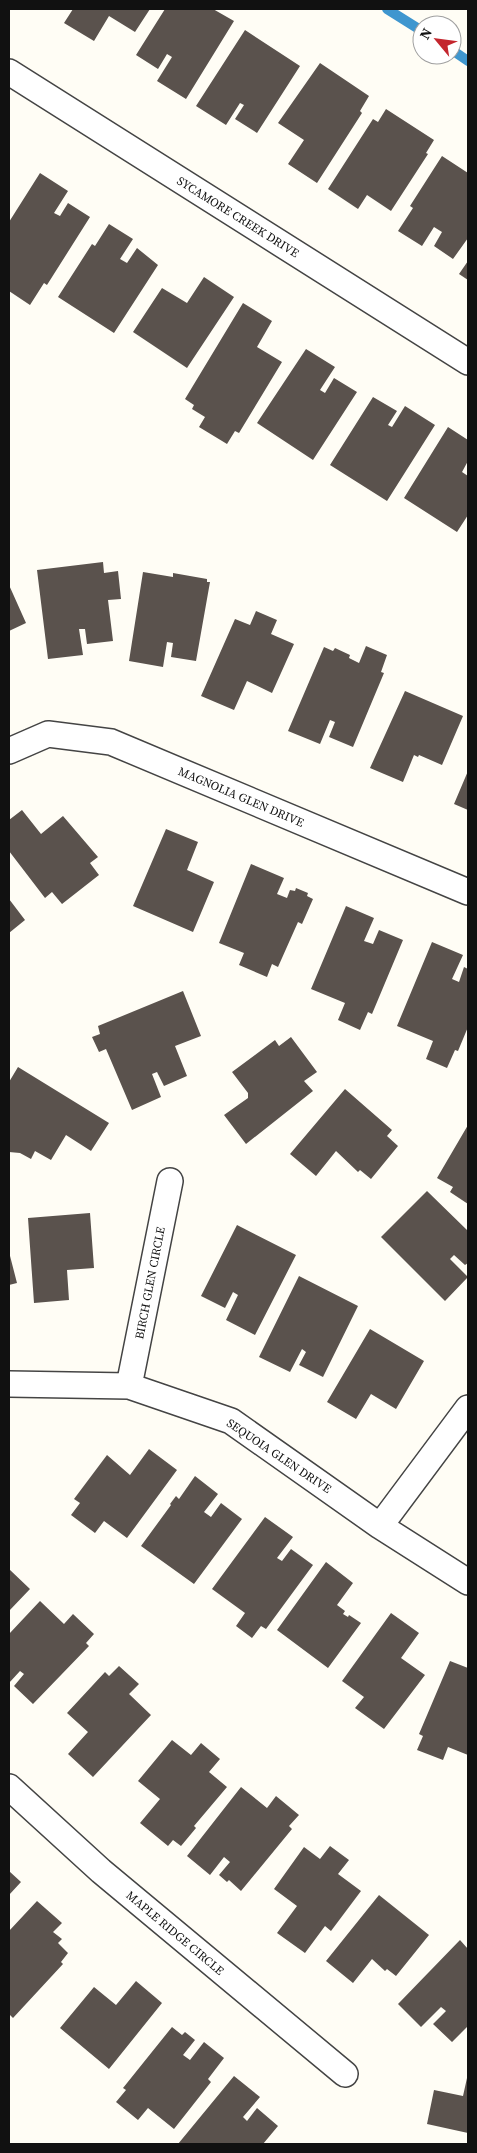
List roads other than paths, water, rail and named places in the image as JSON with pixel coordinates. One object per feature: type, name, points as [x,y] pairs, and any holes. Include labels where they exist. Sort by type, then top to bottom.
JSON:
[{"type":"street","name":"SYCAMORE CREEK DRIVE","points":[[9,72],[468,362]]},
{"type":"street","name":"MAGNOLIA GLEN DRIVE","points":[[9,751],[48,734],[111,742],[468,892]]},
{"type":"street","name":"BIRCH GLEN CIRCLE","points":[[129,1386],[170,1181]]},
{"type":"street","name":"SEQUOIA GLEN DRIVE","points":[[9,1384],[129,1386],[232,1422],[380,1526],[468,1582]]},
{"type":"street","points":[[380,1526],[468,1408]]},
{"type":"street","name":"MAPLE RIDGE CIRCLE","points":[[9,1787],[101,1871],[345,2074]]},
{"type":"waterway","points":[[387,9],[412,25]]},
{"type":"waterway","points":[[462,57],[468,61]]}]
